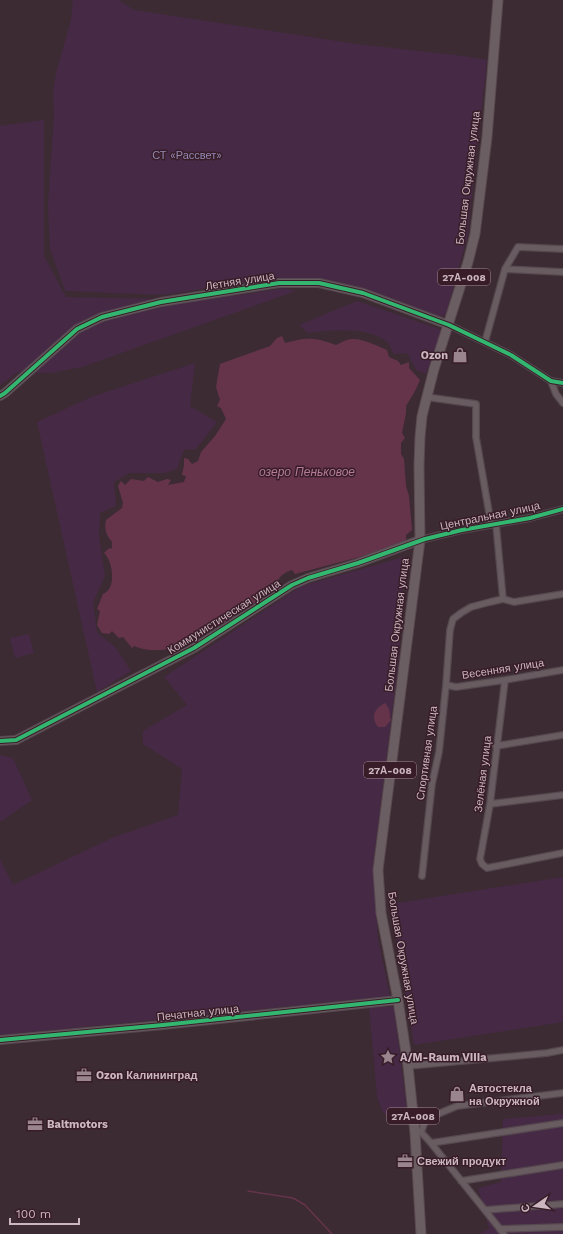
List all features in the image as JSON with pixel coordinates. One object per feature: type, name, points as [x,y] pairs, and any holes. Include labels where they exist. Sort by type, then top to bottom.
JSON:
[{"type":"main road","name":"Большая Окружная улица","points":[[421,1234],[418,1132],[398,1000],[381,913],[378,870],[420,540],[420,438],[426,397],[468,262],[475,234],[487,137],[498,0]]},
{"type":"street","points":[[485,342],[506,269],[518,247],[563,249]]},
{"type":"street","points":[[506,269],[563,272]]},
{"type":"street","name":"Летняя улица","points":[[0,396],[77,329],[102,317],[161,302],[279,283],[319,284],[363,293],[449,325],[511,355],[551,381],[563,383]]},
{"type":"street","points":[[551,381],[556,394],[563,403]]},
{"type":"street","points":[[426,397],[476,404],[476,437],[493,524],[503,599],[514,602],[563,594]]},
{"type":"street","name":"Центральная улица","points":[[420,540],[493,524],[530,518],[563,509]]},
{"type":"street","name":"Коммунистическая улица","points":[[0,741],[16,740],[194,648],[292,585],[308,578],[358,563],[420,540]]},
{"type":"street","name":"Спортивная улица","points":[[422,876],[432,784],[439,752],[450,630],[453,619],[460,612],[503,599]]},
{"type":"street","name":"Весенняя улица","points":[[446,685],[456,686],[505,680],[563,670]]},
{"type":"street","name":"Зелёная улица","points":[[505,680],[490,804],[480,859],[482,864],[487,868],[563,853]]},
{"type":"street","points":[[496,746],[563,735]]},
{"type":"street","points":[[490,804],[563,795]]},
{"type":"street","name":"Печатная улица","points":[[0,1040],[171,1025],[398,1000]]},
{"type":"street","points":[[408,1066],[547,1053],[563,1050]]},
{"type":"street","points":[[563,1093],[456,1106],[426,1119],[418,1132],[431,1143],[502,1232],[563,1227]]},
{"type":"street","points":[[431,1143],[563,1123]]},
{"type":"street","points":[[461,1181],[563,1165]]},
{"type":"street","points":[[484,1210],[563,1204]]},
{"type":"green space","name":"СТ «Рассвет»","points":[[73,0],[119,0],[134,10],[357,44],[487,60],[467,238],[446,314],[434,320],[319,278],[244,283],[163,295],[65,291],[50,249],[48,206],[54,113],[53,92],[56,73],[71,20]]},
{"type":"green space","points":[[44,120],[44,256],[66,297],[158,299],[240,295],[284,288],[296,291],[82,367],[51,373],[18,372],[0,385],[0,126]]},
{"type":"green space","points":[[357,301],[442,330],[426,374],[416,370],[407,353],[394,354],[388,343],[371,334],[350,330],[308,333],[299,325]]},
{"type":"green space","points":[[195,363],[190,406],[217,422],[196,449],[184,450],[177,469],[165,473],[129,473],[114,482],[116,506],[100,513],[99,536],[105,576],[93,603],[97,632],[116,648],[131,671],[97,692],[37,422],[91,397]]},
{"type":"green space","points":[[404,557],[399,657],[373,865],[378,939],[390,996],[0,1035],[0,859],[13,885],[114,837],[178,815],[182,769],[143,744],[143,731],[187,705],[164,677],[301,586]]},
{"type":"green space","points":[[29,634],[34,653],[15,658],[10,638]]},
{"type":"green space","points":[[0,755],[13,758],[32,800],[0,822]]},
{"type":"green space","points":[[563,877],[563,1022],[414,1045],[391,904]]},
{"type":"green space","points":[[369,1007],[394,1007],[408,1119],[388,1116],[383,1113],[377,1096]]},
{"type":"green space","points":[[563,1114],[563,1234],[479,1234],[489,1229],[478,1188],[501,1182],[503,1119]]},
{"type":"water","name":"озеро Пеньковое","points":[[282,336],[285,343],[316,339],[336,345],[346,340],[356,339],[375,344],[387,350],[389,357],[398,361],[401,365],[409,362],[409,368],[420,380],[406,406],[402,433],[405,438],[401,443],[401,454],[404,459],[412,530],[406,535],[406,540],[386,550],[295,574],[292,570],[287,572],[280,577],[268,593],[232,618],[194,640],[188,639],[182,641],[181,650],[176,647],[155,650],[134,646],[132,648],[123,637],[119,638],[112,631],[109,634],[102,633],[97,625],[100,611],[97,609],[103,594],[110,587],[112,581],[110,562],[104,553],[108,549],[112,548],[112,542],[106,532],[105,523],[106,520],[122,508],[123,503],[118,486],[121,481],[125,485],[131,479],[144,481],[148,477],[158,482],[167,479],[171,480],[168,485],[184,482],[186,476],[182,475],[184,458],[188,459],[192,464],[198,461],[201,452],[215,436],[226,419],[221,408],[217,406],[220,400],[216,387],[220,364],[270,346],[277,338]]},
{"type":"water","points":[[385,703],[389,710],[391,720],[385,727],[378,727],[374,716],[376,710]]},
{"type":"waterway","points":[[248,1191],[293,1198],[305,1205],[332,1234]]},
{"type":"cycle path","points":[[0,396],[77,329],[102,317],[161,302],[279,283],[319,283],[363,293],[449,325],[511,355],[551,381],[563,383]]},
{"type":"cycle path","points":[[0,741],[16,740],[194,648],[292,585],[308,578],[358,563],[425,539],[462,530],[530,518],[563,509]]},
{"type":"cycle path","points":[[0,1040],[163,1025],[398,1000]]},
{"type":"place","name":"Ozon","points":[[460,355]]},
{"type":"place","name":"A/M-Raum VIIIa","points":[[388,1057]]},
{"type":"place","name":"Ozon Калининград","points":[[84,1075]]},
{"type":"place","name":"Автостекла на Окружной","points":[[457,1094]]},
{"type":"place","name":"Baltmotors","points":[[35,1124]]},
{"type":"place","name":"Свежий продукт","points":[[405,1161]]}]
